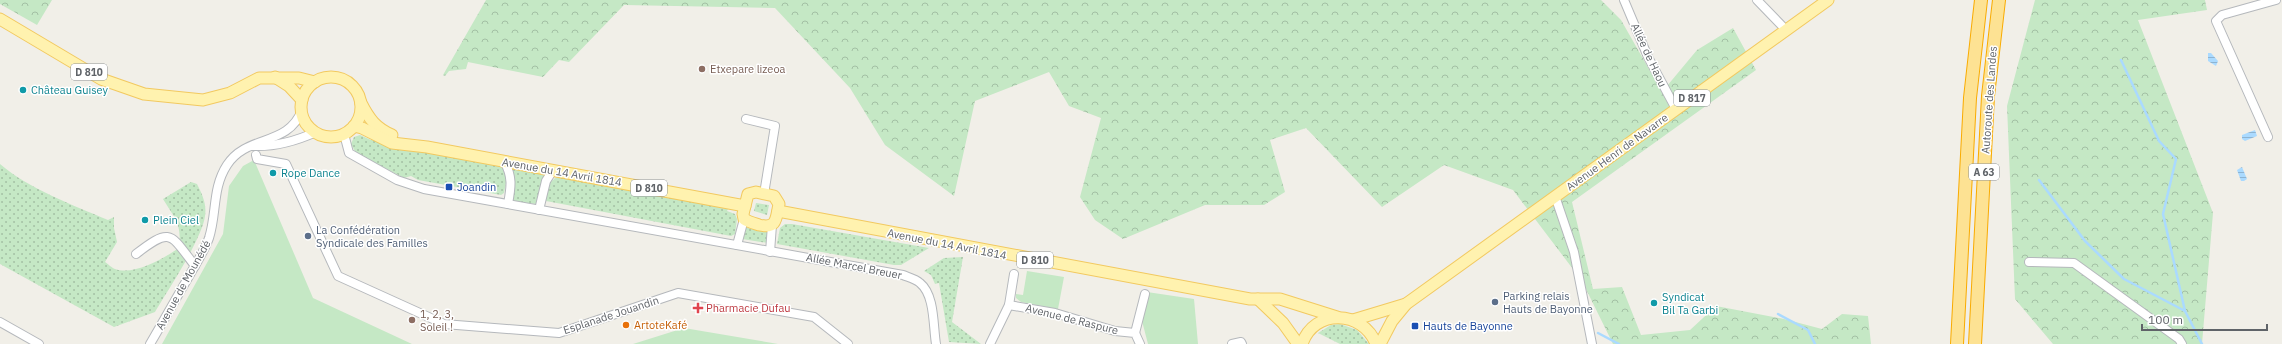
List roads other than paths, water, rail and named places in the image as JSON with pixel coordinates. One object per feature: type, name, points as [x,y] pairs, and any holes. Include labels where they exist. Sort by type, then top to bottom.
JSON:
[{"type":"highway","name":"Autoroute des Landes","points":[[1957,344],[1969,113],[1981,0]]},
{"type":"highway","name":"Autoroute des Landes","points":[[1975,344],[1988,96],[1999,0]]},
{"type":"main road","name":"Avenue Henri de Navarre","points":[[1380,344],[1392,321],[1406,304],[1828,0]]},
{"type":"main road","name":"D 810","points":[[0,19],[101,79],[144,94],[203,100],[230,93],[259,78],[300,78],[315,82]]},
{"type":"main road","points":[[274,77],[289,86],[302,105],[308,125],[316,132],[328,136],[344,134],[354,126],[359,118],[360,100],[353,86],[346,81],[329,77],[315,82],[308,88],[302,105]]},
{"type":"main road","name":"Avenue du 14 Avril 1814","points":[[360,100],[373,123],[382,131],[427,147]]},
{"type":"main road","name":"Avenue du 14 Avril 1814","points":[[354,126],[362,128],[392,143],[427,147],[745,206]]},
{"type":"main road","points":[[756,192],[764,194],[774,196],[779,204],[776,220],[772,225],[761,225],[744,219],[748,194],[756,192]]},
{"type":"main road","name":"Avenue du 14 Avril 1814","points":[[778,211],[1118,276],[1258,299],[1280,300],[1337,317],[1353,320]]},
{"type":"main road","points":[[1258,299],[1284,323],[1298,344]]},
{"type":"main road","name":"Avenue Henri de Navarre","points":[[1353,320],[1406,304]]},
{"type":"main road","points":[[1302,344],[1309,331],[1317,324],[1337,317]]},
{"type":"main road","points":[[1353,320],[1364,327],[1376,344]]},
{"type":"street","name":"Allée de Haou","points":[[1624,0],[1648,57],[1676,109]]},
{"type":"street","points":[[1757,0],[1786,30]]},
{"type":"street","points":[[2268,137],[2216,21],[2222,15],[2276,0]]},
{"type":"street","name":"Avenue de Mounédé","points":[[150,344],[195,266],[209,237],[214,217],[216,185],[227,164],[238,154],[264,140],[289,130],[299,119],[302,105]]},
{"type":"street","points":[[746,119],[775,126],[764,194]]},
{"type":"street","name":"Avenue de Mounédé","points":[[253,146],[266,147],[297,141],[316,132]]},
{"type":"street","name":"Allée Marcel Breuer","points":[[344,134],[349,153],[407,184],[539,210],[903,275],[919,282],[925,289],[929,299],[936,344]]},
{"type":"street","name":"Esplanade Jouandin","points":[[256,154],[257,159],[286,164],[338,276],[444,324],[559,333],[678,293],[814,318],[848,344]]},
{"type":"street","points":[[504,162],[511,172],[508,204]]},
{"type":"street","points":[[539,210],[546,181],[553,170]]},
{"type":"street","points":[[1555,196],[1574,252],[1592,344]]},
{"type":"street","points":[[737,245],[744,219]]},
{"type":"street","points":[[770,252],[772,225]]},
{"type":"street","points":[[136,254],[158,237],[167,237],[176,240],[195,266]]},
{"type":"street","points":[[2029,262],[2074,263],[2179,338],[2182,344]]},
{"type":"street","points":[[990,344],[1009,305],[1014,274]]},
{"type":"street","points":[[1140,344],[1135,333],[1144,294]]},
{"type":"street","name":"Avenue de Raspure","points":[[1009,305],[1055,313],[1115,331],[1135,333]]},
{"type":"street","points":[[0,322],[39,344]]},
{"type":"street","points":[[1232,344],[1241,342],[1242,344]]},
{"type":"water","points":[[2208,53],[2211,53],[2218,61],[2216,66],[2208,61]]},
{"type":"water","points":[[2255,130],[2257,136],[2245,141],[2242,139],[2242,135]]},
{"type":"water","points":[[2242,167],[2247,179],[2244,181],[2241,181],[2237,170]]},
{"type":"waterway","points":[[2121,60],[2159,141],[2176,159],[2163,214],[2185,311]]},
{"type":"waterway","points":[[2039,180],[2085,241],[2124,279],[2185,311],[2202,344]]},
{"type":"waterway","points":[[1778,314],[1808,330],[1815,344]]},
{"type":"waterway","points":[[1598,333],[1619,344]]},
{"type":"place","name":"Etxepare lizeoa","points":[[702,69]]},
{"type":"place","name":"Château Guisey","points":[[23,90]]},
{"type":"place","name":"Rope Dance","points":[[273,173]]},
{"type":"place","name":"Joandin","points":[[449,187]]},
{"type":"place","name":"Plein Ciel","points":[[145,220]]},
{"type":"place","name":"La Confédération Syndicale des Familles","points":[[308,236]]},
{"type":"place","name":"Parking relais Hauts de Bayonne","points":[[1495,302]]},
{"type":"place","name":"Syndicat Bil Ta Garbi","points":[[1654,303]]},
{"type":"place","name":"Pharmacie Dufau","points":[[698,308]]},
{"type":"place","name":"1, 2, 3, Soleil !","points":[[412,320]]},
{"type":"place","name":"ArtoteKafé","points":[[626,325]]},
{"type":"place","name":"Hauts de Bayonne","points":[[1415,326]]}]
